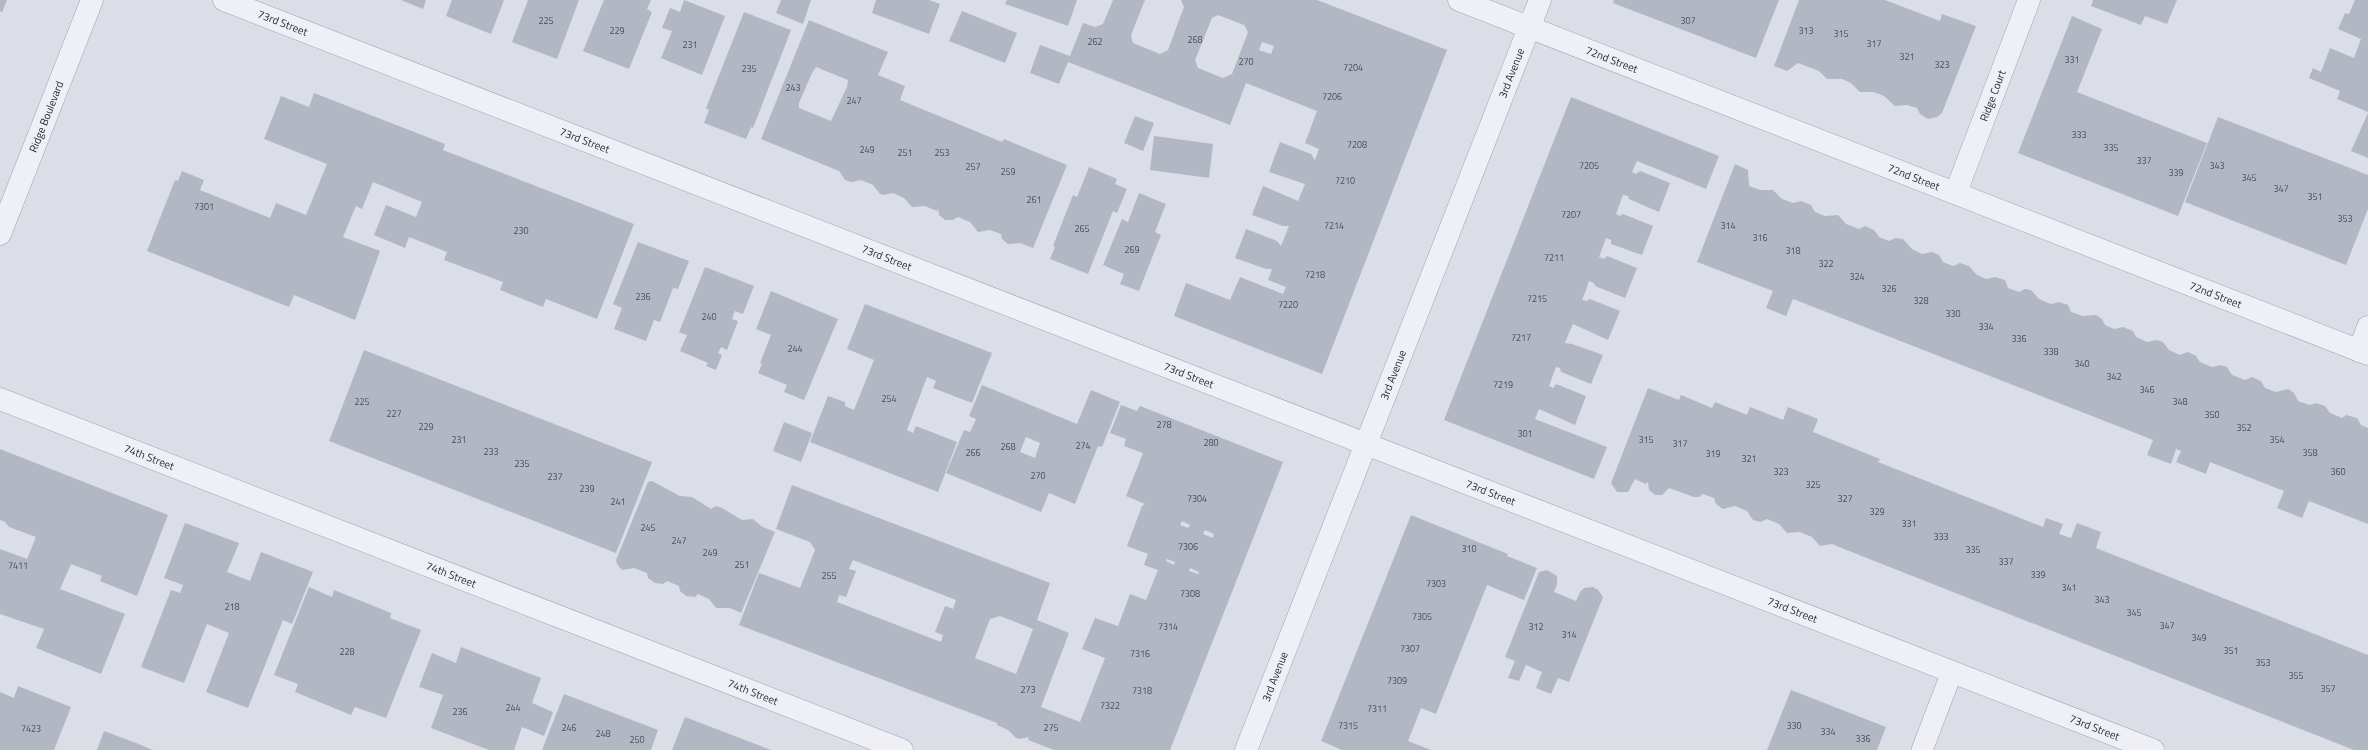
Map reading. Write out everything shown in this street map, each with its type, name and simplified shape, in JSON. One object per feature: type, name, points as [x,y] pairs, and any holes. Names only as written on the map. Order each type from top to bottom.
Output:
[{"type":"street","name":"Ridge Boulevard","points":[[0,234],[92,0]]},
{"type":"street","name":"73rd Street","points":[[224,0],[1365,445],[2153,750]]},
{"type":"street","name":"72nd Street","points":[[1459,0],[1956,192],[2364,352]]},
{"type":"street","name":"3rd Avenue","points":[[1246,750],[1540,0]]},
{"type":"street","name":"Ridge Court","points":[[1956,192],[2029,0]]},
{"type":"street","points":[[2364,352],[2368,327]]},
{"type":"street","name":"74th Street","points":[[0,399],[902,750]]},
{"type":"lane","points":[[1922,750],[1952,672]]},
{"type":"building","points":[[0,0],[7,0],[2,12],[0,11]]},
{"type":"building","points":[[401,0],[426,0],[423,9]]},
{"type":"building","points":[[452,0],[504,0],[491,34],[446,16]]},
{"type":"building","points":[[528,0],[579,0],[557,59],[512,42]]},
{"type":"building","points":[[604,0],[651,0],[647,9],[652,12],[629,69],[583,51]]},
{"type":"building","points":[[684,0],[725,16],[702,75],[661,58],[672,31],[662,28],[670,8],[680,12]]},
{"type":"building","points":[[781,0],[811,0],[803,24],[776,13]]},
{"type":"building","points":[[876,0],[929,0],[940,4],[929,34],[872,13]]},
{"type":"building","points":[[1007,0],[1077,0],[1068,26],[1005,4]]},
{"type":"building","points":[[1113,0],[1145,0],[1131,35],[1133,43],[1160,54],[1168,50],[1184,7],[1181,0],[1317,0],[1447,50],[1322,374],[1174,316],[1186,283],[1230,300],[1240,277],[1283,294],[1286,287],[1268,280],[1272,269],[1266,269],[1235,258],[1246,229],[1277,241],[1281,246],[1289,226],[1283,226],[1252,215],[1263,186],[1298,201],[1305,184],[1269,172],[1280,142],[1311,154],[1315,160],[1319,149],[1305,143],[1317,111],[1246,83],[1230,125],[1068,62],[1059,84],[1030,73],[1040,45],[1070,56],[1083,23],[1095,27],[1103,24]],"holes":[[[1218,15],[1244,25],[1248,32],[1232,74],[1223,78],[1198,68],[1195,60],[1212,18]],[[1262,42],[1274,46],[1271,54],[1259,50]]]},
{"type":"building","points":[[1614,0],[1779,0],[1756,58],[1613,3]]},
{"type":"building","points":[[1799,0],[1885,0],[1940,21],[1942,14],[1976,26],[1942,113],[1937,117],[1928,119],[1920,114],[1917,108],[1907,105],[1895,106],[1884,96],[1874,92],[1860,92],[1851,83],[1842,79],[1827,79],[1819,71],[1798,63],[1787,71],[1774,66]]},
{"type":"building","points":[[2093,0],[2177,0],[2167,24],[2145,16],[2141,25],[2091,6]]},
{"type":"building","points":[[2355,0],[2368,0],[2368,112],[2337,99],[2340,91],[2309,78],[2313,68],[2321,72],[2330,48],[2354,58],[2361,39],[2338,29],[2345,13],[2349,14]]},
{"type":"building","points":[[962,11],[1017,33],[1005,63],[949,41]]},
{"type":"building","points":[[744,12],[791,30],[753,128],[751,127],[746,139],[704,123],[709,110],[706,108]]},
{"type":"building","points":[[2072,16],[2102,29],[2077,92],[2207,143],[2178,216],[2018,153]]},
{"type":"building","points":[[809,20],[888,52],[878,75],[905,86],[900,100],[1002,142],[1004,139],[1067,165],[1033,248],[1020,243],[1008,244],[1002,239],[1001,234],[990,230],[978,232],[970,222],[958,217],[953,220],[945,220],[939,215],[938,208],[937,211],[925,206],[912,207],[904,198],[893,193],[884,195],[880,194],[873,185],[861,180],[852,182],[845,180],[839,171],[761,139]],"holes":[[[816,67],[848,80],[847,87],[831,121],[799,108],[799,103]]]},
{"type":"building","points":[[314,93],[445,144],[443,150],[634,224],[597,319],[546,299],[543,307],[500,290],[503,282],[444,260],[447,252],[409,237],[405,248],[374,235],[386,205],[416,217],[422,202],[373,182],[362,209],[356,206],[343,237],[380,251],[355,320],[294,295],[289,307],[147,251],[175,180],[178,181],[182,171],[204,180],[200,190],[270,218],[276,203],[306,215],[327,164],[264,139],[281,96],[309,107]]},
{"type":"building","points":[[1571,97],[1719,156],[1706,189],[1637,161],[1632,172],[1636,174],[1640,171],[1670,183],[1659,212],[1629,199],[1628,196],[1623,195],[1616,214],[1620,216],[1623,214],[1653,226],[1642,255],[1611,244],[1611,240],[1606,238],[1599,257],[1604,259],[1607,256],[1637,268],[1625,298],[1595,286],[1594,283],[1589,281],[1582,300],[1587,301],[1590,299],[1620,311],[1608,340],[1573,324],[1565,343],[1603,355],[1591,384],[1561,372],[1560,368],[1556,367],[1549,386],[1553,388],[1556,384],[1586,396],[1575,425],[1539,409],[1535,419],[1607,447],[1594,479],[1444,420]]},
{"type":"building","points":[[2368,113],[2368,158],[2351,151]]},
{"type":"building","points":[[1135,116],[1154,123],[1143,151],[1124,143]]},
{"type":"building","points":[[2218,117],[2368,175],[2368,209],[2346,265],[2185,202]]},
{"type":"building","points":[[1154,136],[1213,144],[1209,178],[1150,170]]},
{"type":"building","points":[[1735,164],[1748,170],[1749,186],[1760,190],[1773,190],[1782,199],[1793,203],[1801,201],[1811,205],[1815,212],[1825,216],[1838,215],[1846,224],[1859,229],[1865,226],[1874,230],[1879,237],[1889,241],[1895,238],[1903,239],[1912,249],[1922,254],[1932,252],[1939,255],[1943,262],[1953,266],[1960,263],[1969,266],[1977,275],[1986,279],[1995,277],[2005,280],[2008,288],[2019,292],[2025,289],[2031,290],[2039,299],[2051,304],[2059,302],[2068,305],[2071,312],[2083,316],[2096,315],[2102,319],[2105,325],[2114,329],[2123,327],[2133,331],[2136,337],[2147,342],[2157,340],[2163,342],[2169,350],[2180,355],[2188,352],[2196,356],[2200,362],[2212,367],[2221,365],[2227,367],[2232,375],[2245,380],[2252,377],[2261,381],[2265,388],[2276,392],[2288,389],[2294,393],[2298,401],[2310,405],[2316,403],[2325,406],[2330,413],[2342,418],[2346,415],[2357,418],[2361,425],[2368,428],[2368,524],[2309,501],[2302,518],[2277,508],[2284,491],[2210,462],[2206,474],[2176,462],[2181,451],[2176,449],[2171,464],[2147,455],[2153,440],[1793,299],[1786,316],[1766,308],[1773,291],[1697,262]]},
{"type":"building","points":[[1089,167],[1117,179],[1115,184],[1127,189],[1117,213],[1113,211],[1088,274],[1050,259],[1055,247],[1053,246],[1073,195],[1077,197]]},
{"type":"building","points":[[1139,193],[1166,204],[1155,232],[1161,235],[1139,291],[1120,284],[1124,274],[1103,265],[1122,219],[1128,222]]},
{"type":"building","points":[[638,242],[689,261],[678,289],[673,288],[660,322],[654,320],[646,341],[614,329],[622,308],[613,304]]},
{"type":"building","points":[[705,267],[754,286],[743,314],[735,311],[732,319],[738,321],[727,350],[721,347],[718,353],[722,355],[716,370],[706,366],[708,363],[680,351],[687,335],[679,332]]},
{"type":"building","points":[[771,291],[838,319],[804,400],[784,392],[787,385],[758,373],[762,364],[760,363],[771,335],[756,329]]},
{"type":"building","points":[[865,304],[992,353],[972,403],[933,388],[936,381],[927,377],[907,430],[913,433],[916,426],[957,442],[938,492],[810,442],[828,396],[845,402],[845,406],[854,410],[874,360],[847,349]]},
{"type":"building","points":[[364,350],[652,462],[616,553],[329,441]]},
{"type":"building","points":[[982,385],[1077,424],[1091,390],[1120,402],[1102,447],[1098,446],[1075,504],[1049,493],[1041,512],[946,473],[964,430],[970,432],[976,419],[969,416]],"holes":[[[1026,437],[1040,443],[1035,458],[1020,452]]]},
{"type":"building","points":[[1648,388],[1679,400],[1681,395],[1712,408],[1715,402],[1747,415],[1750,407],[1783,420],[1788,407],[1818,419],[1813,432],[1880,459],[1878,462],[2043,527],[2046,518],[2063,524],[2059,534],[2071,538],[2077,523],[2101,532],[2096,548],[2368,655],[2368,750],[2354,750],[1832,544],[1820,546],[1812,537],[1800,532],[1787,533],[1779,524],[1767,519],[1761,522],[1753,520],[1747,511],[1735,506],[1723,509],[1716,504],[1714,498],[1703,494],[1699,497],[1694,497],[1669,488],[1662,495],[1655,495],[1649,490],[1648,482],[1646,484],[1635,479],[1628,492],[1617,492],[1611,483]]},
{"type":"building","points":[[1121,405],[1137,411],[1140,406],[1283,462],[1170,750],[1054,750],[1028,740],[1029,737],[1020,739],[1016,738],[1008,730],[997,725],[997,723],[739,625],[759,573],[800,588],[815,550],[810,542],[776,529],[792,485],[1050,583],[1037,620],[1069,633],[1041,707],[1080,722],[1105,658],[1082,649],[1095,618],[1118,626],[1130,594],[1146,600],[1158,570],[1144,565],[1148,554],[1127,546],[1142,506],[1145,504],[1126,496],[1143,453],[1124,446],[1126,439],[1110,433]],"holes":[[[1182,521],[1190,525],[1188,528],[1180,525]],[[1205,530],[1214,534],[1213,538],[1203,534]],[[1167,559],[1175,562],[1174,565],[1166,561]],[[853,560],[956,600],[953,609],[945,606],[935,632],[943,635],[941,642],[837,602],[839,595],[846,597],[856,571],[849,569]],[[1190,568],[1199,572],[1198,574],[1189,571]],[[1000,616],[1033,629],[1016,674],[975,658],[990,619]]]},
{"type":"building","points":[[784,422],[812,433],[801,462],[773,451]]},
{"type":"building","points":[[0,449],[168,515],[137,596],[100,581],[102,576],[71,564],[60,589],[125,614],[101,674],[36,648],[44,629],[0,614],[0,549],[27,559],[36,537],[9,527],[5,522],[0,520]]},
{"type":"building","points":[[652,481],[680,496],[692,497],[711,509],[716,506],[742,520],[753,519],[761,526],[775,532],[741,613],[730,608],[716,608],[709,599],[698,594],[695,597],[686,596],[680,591],[679,586],[667,581],[663,584],[655,583],[648,578],[647,573],[634,568],[622,570],[617,564],[616,560],[648,482]]},
{"type":"building","points":[[1411,515],[1508,554],[1507,556],[1537,568],[1524,600],[1487,585],[1436,714],[1421,708],[1408,741],[1431,750],[1342,750],[1321,741]]},
{"type":"building","points":[[185,523],[239,543],[227,572],[250,581],[261,552],[313,572],[292,624],[283,620],[248,708],[206,692],[229,633],[207,624],[184,683],[141,667],[171,590],[180,593],[183,585],[164,578]]},
{"type":"building","points":[[1547,570],[1557,576],[1557,584],[1554,592],[1576,601],[1580,592],[1584,588],[1593,587],[1598,590],[1603,597],[1569,682],[1558,678],[1551,694],[1536,688],[1542,672],[1526,665],[1519,681],[1508,678],[1515,661],[1505,657],[1539,572]]},
{"type":"building","points":[[309,587],[332,597],[334,590],[391,613],[390,618],[421,630],[386,718],[355,707],[351,715],[295,692],[298,684],[274,675]]},
{"type":"building","points":[[461,647],[541,678],[532,703],[553,712],[544,736],[522,727],[514,750],[489,750],[431,728],[443,695],[419,687],[432,653],[456,663]]},
{"type":"building","points":[[18,686],[71,707],[54,750],[0,750],[0,692],[14,698]]},
{"type":"building","points":[[1791,690],[1886,727],[1877,750],[1767,750]]},
{"type":"building","points":[[564,694],[658,730],[651,750],[542,750]]},
{"type":"building","points":[[685,717],[771,750],[672,750]]},
{"type":"building","points":[[104,731],[136,743],[153,750],[97,750]]}]
